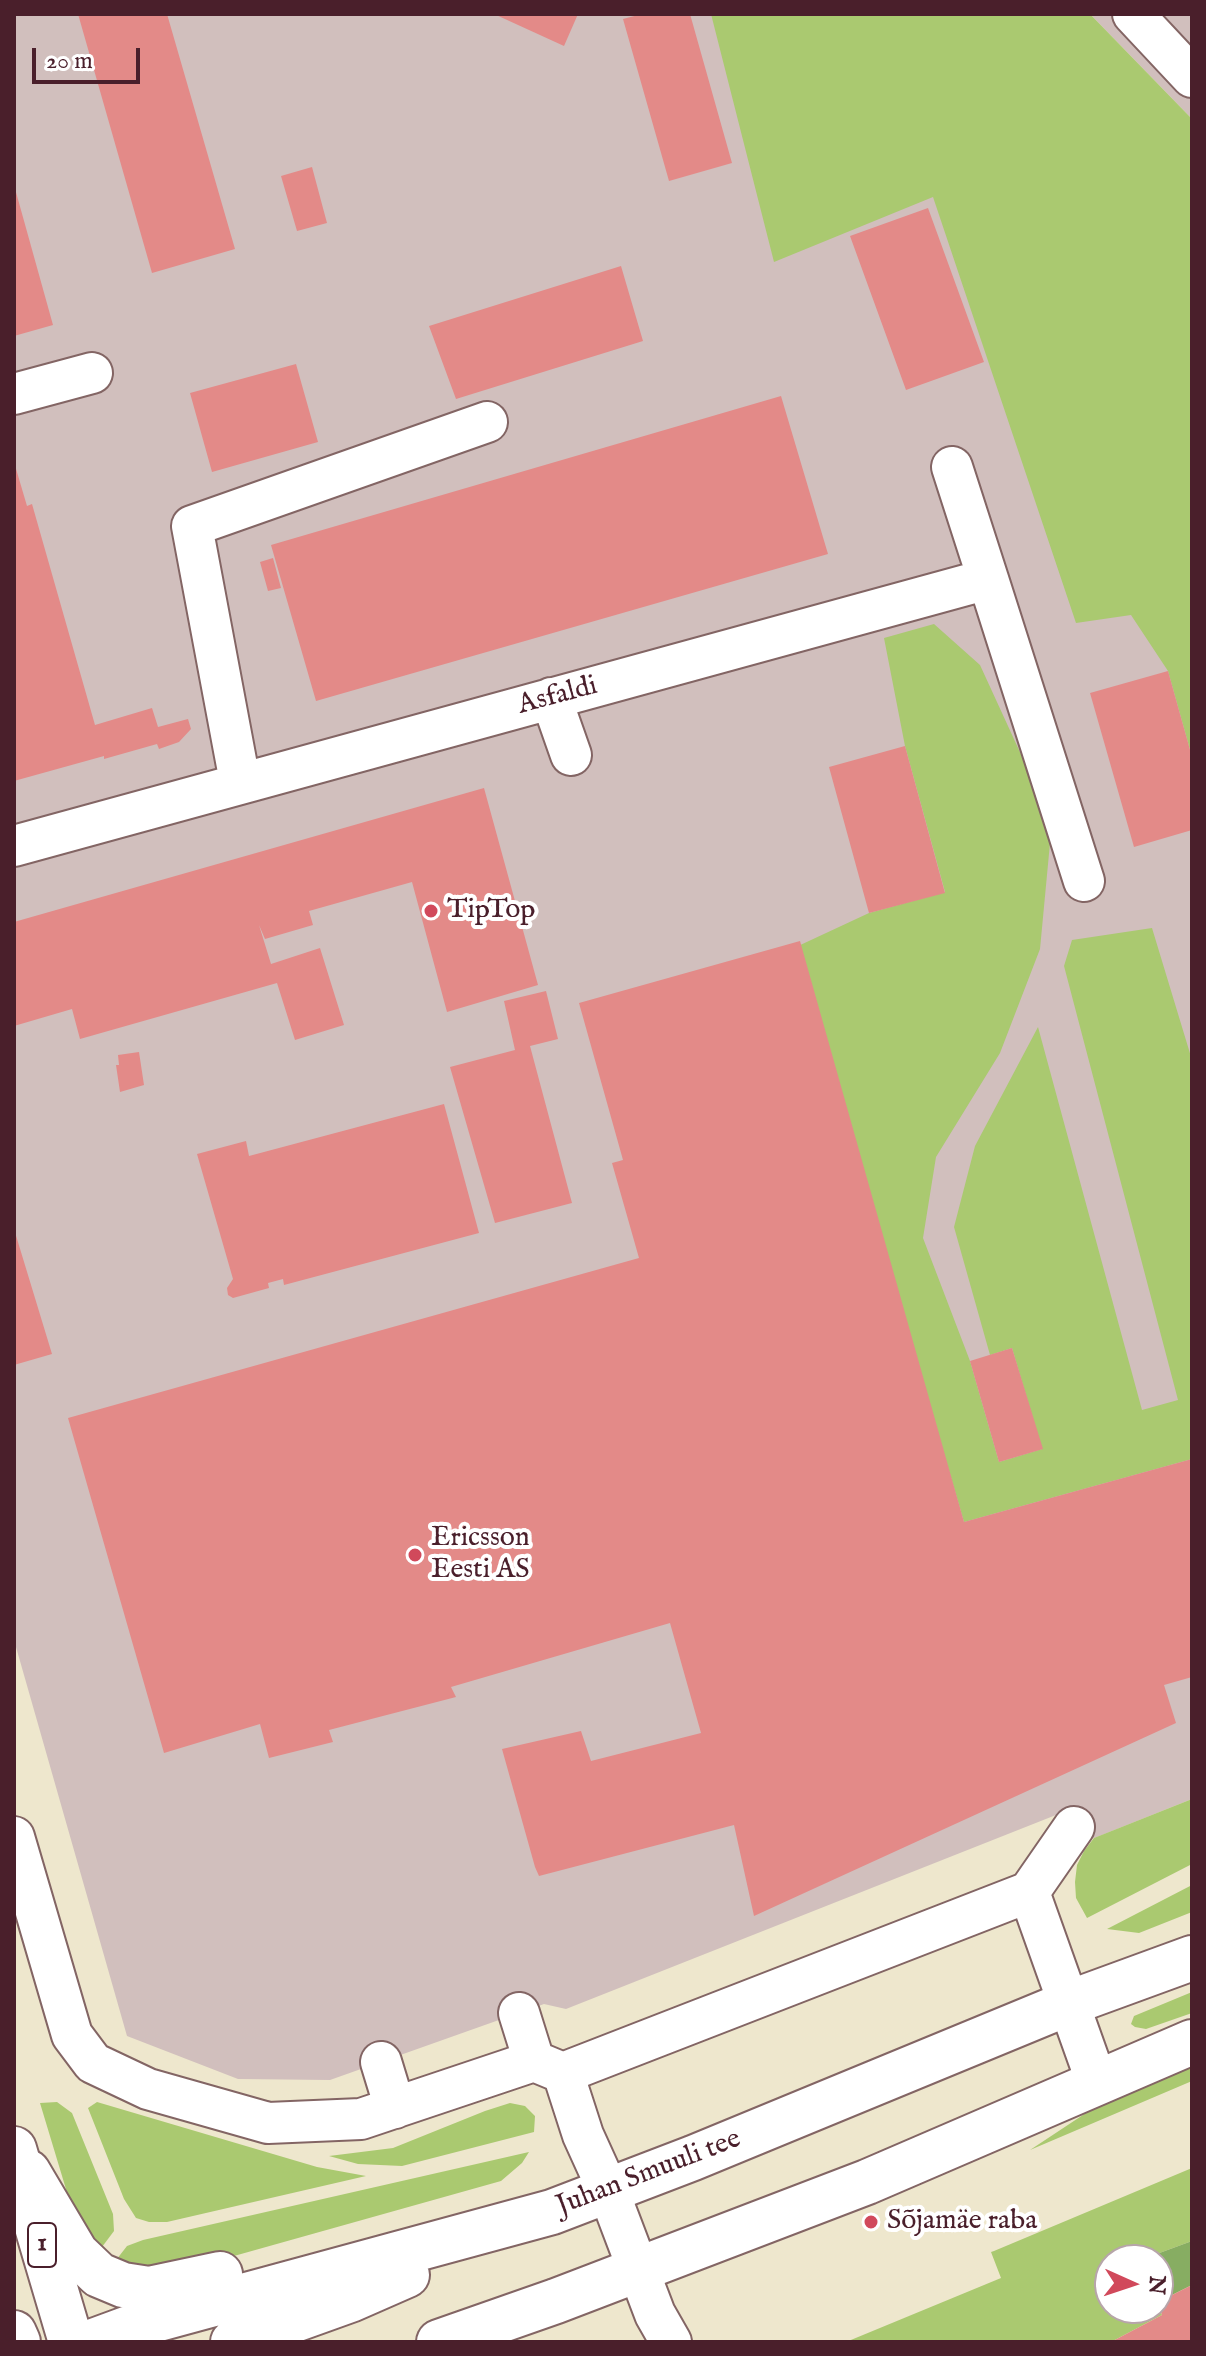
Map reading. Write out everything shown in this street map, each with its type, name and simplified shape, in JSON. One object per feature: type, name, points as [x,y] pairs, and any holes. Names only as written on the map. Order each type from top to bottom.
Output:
[{"type":"main road","name":"Juhan Smuuli tee","points":[[91,2342],[140,2324],[552,2212],[693,2158],[1069,2003],[1192,1958]]},
{"type":"main road","points":[[439,2342],[556,2301],[867,2182],[1192,2042]]},
{"type":"main road","points":[[14,2148],[76,2253],[99,2275],[123,2285],[149,2289],[235,2271],[325,2244],[423,2226],[552,2212]]},
{"type":"main road","name":"1","points":[[14,2148],[71,2342]]},
{"type":"main road","points":[[233,2342],[350,2300],[552,2212]]},
{"type":"main road","points":[[14,2333],[18,2342]]},
{"type":"lane","points":[[1133,14],[1192,77]]},
{"type":"lane","points":[[14,394],[92,373]]},
{"type":"lane","points":[[240,782],[192,526],[487,422]]},
{"type":"lane","points":[[952,467],[1084,881]]},
{"type":"lane","name":"Asfaldi","points":[[14,846],[988,579]]},
{"type":"lane","points":[[551,698],[571,755]]},
{"type":"lane","points":[[14,1837],[72,2035],[93,2063],[148,2089],[268,2123],[361,2119],[548,2067],[1029,1892],[1074,1827]]},
{"type":"lane","points":[[1029,1892],[1097,2083]]},
{"type":"lane","points":[[519,2013],[583,2135],[608,2190],[655,2314],[671,2342]]},
{"type":"lane","points":[[381,2062],[395,2108]]},
{"type":"shaded area","points":[[14,14],[867,14],[1192,523],[1192,1799],[1087,1841],[1061,1813],[566,2009],[544,2004],[330,2080],[238,2079],[127,2036],[14,1640]]},
{"type":"shaded area","points":[[1090,14],[1192,14],[1192,119]]},
{"type":"green space","points":[[711,14],[1090,14],[1192,119],[1192,757],[1168,671],[1131,615],[1076,623],[933,197],[774,262]]},
{"type":"green space","points":[[934,624],[980,665],[1052,822],[1040,949],[1000,1053],[936,1157],[923,1238],[970,1361],[999,1462],[1042,1449],[1012,1348],[990,1355],[954,1227],[975,1146],[1038,1027],[1142,1410],[1178,1400],[1064,966],[1072,940],[1152,928],[1192,1060],[1192,1459],[964,1522],[796,947],[869,913],[945,892],[905,746],[884,638]]},
{"type":"green space","points":[[1192,1799],[1192,1864],[1087,1918],[1076,1898],[1075,1882],[1077,1865],[1094,1838]]},
{"type":"green space","points":[[1192,1885],[1192,1912],[1139,1933],[1107,1929]]},
{"type":"green space","points":[[1192,1992],[1192,2013],[1146,2029],[1131,2024],[1134,2016]]},
{"type":"green space","points":[[1192,2066],[1192,2081],[1030,2150],[1089,2111]]},
{"type":"green space","points":[[57,2102],[72,2113],[113,2214],[114,2231],[99,2251],[75,2219],[40,2103]]},
{"type":"green space","points":[[97,2102],[317,2167],[366,2176],[167,2222],[149,2222],[136,2218],[124,2199],[88,2108]]},
{"type":"green space","points":[[510,2103],[525,2106],[535,2116],[534,2132],[402,2166],[358,2164],[329,2156],[393,2148]]},
{"type":"green space","points":[[529,2152],[522,2163],[501,2181],[177,2272],[113,2264],[127,2246],[143,2240]]},
{"type":"green space","points":[[1192,2168],[1192,2241],[1174,2248],[1174,2244],[1094,2244],[1094,2324],[1145,2324],[1111,2342],[846,2342],[1001,2278],[991,2252]]},
{"type":"green space","points":[[1192,2241],[1192,2285],[1174,2294],[1174,2248]]},
{"type":"building","points":[[78,14],[167,14],[235,249],[152,273]]},
{"type":"building","points":[[494,14],[578,14],[564,46]]},
{"type":"building","points":[[642,14],[690,14],[732,163],[669,181],[623,19]]},
{"type":"building","points":[[312,167],[327,223],[297,231],[281,176]]},
{"type":"building","points":[[14,185],[53,325],[14,336]]},
{"type":"building","points":[[928,208],[984,362],[906,390],[850,236]]},
{"type":"building","points":[[621,266],[643,341],[456,399],[429,326]]},
{"type":"building","points":[[296,364],[318,442],[212,472],[190,393]]},
{"type":"building","points":[[781,396],[828,554],[316,701],[271,545]]},
{"type":"building","points":[[14,462],[27,506],[32,504],[95,725],[152,708],[158,727],[188,719],[191,729],[179,742],[159,749],[157,744],[104,759],[104,756],[14,781]]},
{"type":"building","points":[[273,558],[281,588],[268,591],[260,562]]},
{"type":"building","points":[[1168,671],[1192,757],[1192,830],[1134,847],[1090,693]]},
{"type":"building","points":[[905,746],[945,893],[869,913],[829,767]]},
{"type":"building","points":[[484,788],[538,985],[447,1012],[412,882],[309,911],[313,925],[265,939],[259,925],[271,964],[320,948],[344,1025],[295,1040],[277,983],[80,1039],[72,1009],[14,1026],[14,922]]},
{"type":"building","name":"Ericsson Eesti AS","points":[[800,941],[964,1522],[1192,1459],[1192,1677],[1164,1685],[1176,1723],[754,1916],[734,1825],[539,1876],[535,1867],[502,1749],[581,1731],[591,1761],[701,1733],[670,1623],[451,1687],[456,1697],[329,1730],[333,1742],[269,1758],[260,1724],[164,1753],[68,1418],[639,1258],[612,1163],[623,1160],[579,1003]]},
{"type":"building","points":[[546,991],[558,1039],[530,1046],[572,1203],[495,1223],[450,1067],[515,1050],[504,1001]]},
{"type":"building","points":[[139,1052],[144,1085],[120,1092],[116,1065],[119,1065],[118,1055]]},
{"type":"building","points":[[444,1104],[479,1233],[284,1285],[283,1279],[268,1283],[269,1288],[233,1298],[228,1295],[227,1288],[233,1279],[197,1154],[246,1141],[249,1156]]},
{"type":"building","points":[[14,1229],[52,1354],[14,1365]]},
{"type":"building","points":[[1012,1348],[1043,1449],[999,1462],[970,1361]]},
{"type":"building","points":[[1192,2285],[1192,2342],[1111,2342],[1145,2324],[1174,2324],[1174,2294]]},
{"type":"place","name":"TipTop","points":[[431,911]]},
{"type":"place","name":"Ericsson Eesti AS","points":[[415,1555]]},
{"type":"place","name":"Sõjamäe raba","points":[[871,2222]]}]
